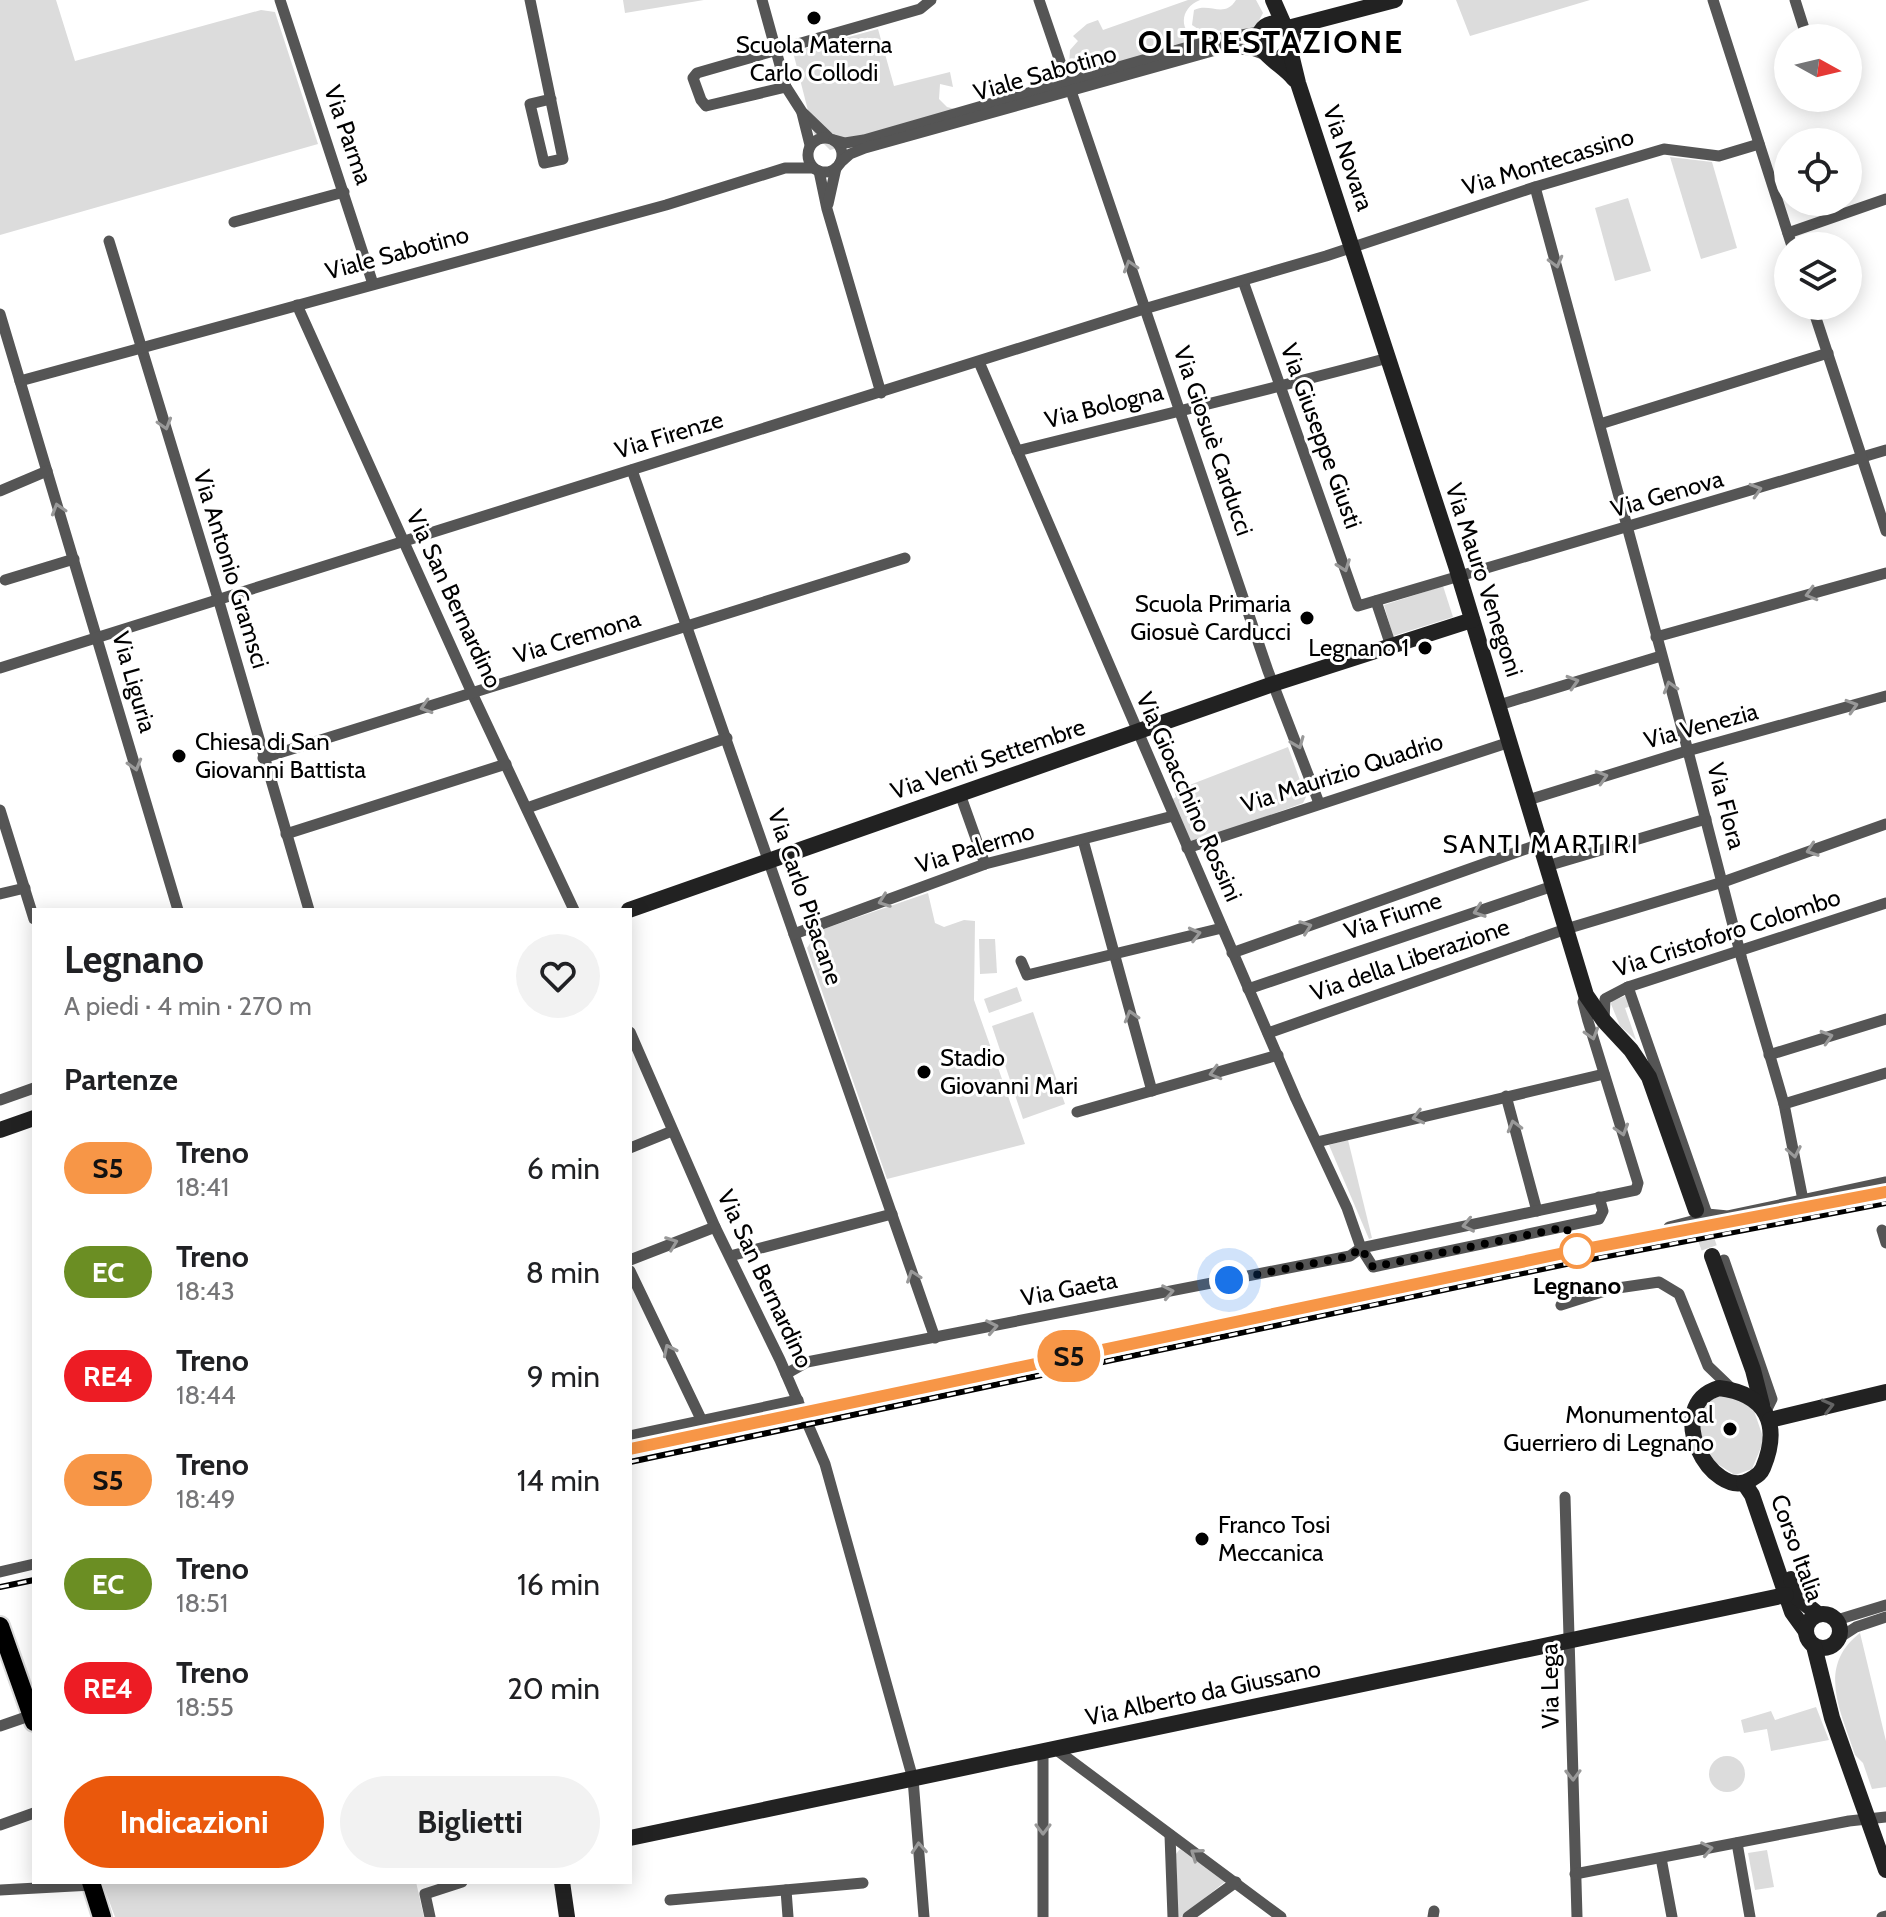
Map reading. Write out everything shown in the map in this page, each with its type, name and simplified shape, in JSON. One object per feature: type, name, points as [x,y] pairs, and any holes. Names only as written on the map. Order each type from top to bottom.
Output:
[{"type":"main road","points":[[0,1626],[32,1715]]},
{"type":"main road","points":[[92,1884],[102,1917]]},
{"type":"street","name":"Via Parma","points":[[280,0],[373,284]]},
{"type":"street","points":[[530,0],[551,99],[563,159],[544,163],[530,104],[551,99]]},
{"type":"street","points":[[762,0],[786,87],[802,112],[831,138],[842,153],[827,209]]},
{"type":"street","points":[[908,12],[914,0]]},
{"type":"street","points":[[786,87],[706,106],[693,78],[697,73],[920,9],[931,0]]},
{"type":"street","name":"Via Giosuè Carducci","points":[[1039,0],[1273,684],[1319,803]]},
{"type":"street","points":[[1267,0],[1260,48],[1270,57],[1283,56],[1289,36],[1322,20],[1395,0]]},
{"type":"street","name":"Via Novara","points":[[1273,0],[1289,36],[1298,83],[1353,247]]},
{"type":"street","points":[[1713,0],[1788,232]]},
{"type":"street","points":[[1795,0],[1803,24]]},
{"type":"street","points":[[1263,29],[1274,23],[1289,36]]},
{"type":"street","name":"Viale Sabotino","points":[[838,165],[850,154],[865,148],[1216,39],[1263,29]]},
{"type":"street","name":"Viale Sabotino","points":[[831,138],[845,143],[864,140],[1223,48],[1252,50],[1270,57]]},
{"type":"street","name":"Via Novara","points":[[1270,57],[1298,83]]},
{"type":"street","points":[[802,112],[809,163],[816,169],[831,171],[838,165]]},
{"type":"street","points":[[808,149],[817,139],[831,138]]},
{"type":"street","name":"Via Montecassino","points":[[1353,247],[1535,187],[1664,149],[1719,156],[1759,144]]},
{"type":"street","name":"Viale Sabotino","points":[[785,168],[808,149]]},
{"type":"street","name":"Viale Sabotino","points":[[20,381],[652,209],[785,168],[816,169]]},
{"type":"street","points":[[816,169],[881,393]]},
{"type":"street","name":"Via Flora","points":[[1535,187],[1784,1104],[1803,1200]]},
{"type":"street","points":[[234,222],[344,192]]},
{"type":"street","points":[[1791,232],[1886,199]]},
{"type":"street","name":"Via Antonio Gramsci","points":[[109,241],[308,908]]},
{"type":"street","name":"Via Firenze","points":[[0,668],[1144,309],[1353,247]]},
{"type":"street","name":"Via Mauro Venegoni","points":[[1353,247],[1499,705],[1586,995],[1649,1077],[1701,1212]]},
{"type":"street","name":"Via Giuseppe Giusti","points":[[1243,281],[1358,606]]},
{"type":"street","name":"Via San Bernardino","points":[[297,305],[472,693],[573,908]]},
{"type":"street","name":"Via Liguria","points":[[0,314],[177,908]]},
{"type":"street","points":[[1817,320],[1886,531]]},
{"type":"street","points":[[1600,424],[1828,353]]},
{"type":"street","name":"Via Bologna","points":[[1017,451],[1179,409],[1280,388],[1388,358]]},
{"type":"street","name":"Via Gioacchino Rossini","points":[[979,362],[1232,953],[1347,1208],[1361,1248]]},
{"type":"street","name":"Via Genova","points":[[1358,606],[1886,450]]},
{"type":"street","name":"Via Carlo Pisacane","points":[[632,470],[935,1338]]},
{"type":"street","points":[[0,491],[47,471]]},
{"type":"street","name":"Via Cremona","points":[[263,758],[905,558]]},
{"type":"street","points":[[5,580],[74,559]]},
{"type":"street","points":[[1656,637],[1886,573]]},
{"type":"street","points":[[1376,601],[1391,646]]},
{"type":"street","name":"Via Venti Settembre","points":[[632,909],[1273,684],[1472,620]]},
{"type":"street","points":[[1499,705],[1661,656]]},
{"type":"street","name":"Via Venezia","points":[[1528,800],[1688,751],[1886,696]]},
{"type":"street","points":[[527,808],[727,738]]},
{"type":"street","name":"Via Maurizio Quadrio","points":[[1187,848],[1510,742]]},
{"type":"street","points":[[286,834],[506,764]]},
{"type":"street","points":[[960,794],[985,864]]},
{"type":"street","points":[[0,810],[32,912]]},
{"type":"street","name":"Via Palermo","points":[[794,934],[985,864],[1173,816]]},
{"type":"street","points":[[1547,866],[1706,819]]},
{"type":"street","name":"Via della Liberazione","points":[[1268,1033],[1566,929],[1723,882],[1886,824]]},
{"type":"street","points":[[1083,840],[1152,1091]]},
{"type":"street","points":[[1232,953],[1540,844]]},
{"type":"street","name":"Via Fiume","points":[[1248,989],[1553,886]]},
{"type":"street","points":[[0,894],[25,888]]},
{"type":"street","name":"Via Cristoforo Colombo","points":[[1604,1021],[1605,999],[1628,987],[1886,903]]},
{"type":"street","points":[[1021,961],[1027,975],[1222,928]]},
{"type":"street","points":[[1628,987],[1701,1212]]},
{"type":"street","points":[[1317,1142],[1604,1074],[1583,1002],[1586,995]]},
{"type":"street","points":[[1769,1055],[1886,1019]]},
{"type":"street","name":"Via San Bernardino","points":[[632,1037],[715,1227],[786,1374],[825,1464],[913,1779],[924,1917]]},
{"type":"street","points":[[1077,1112],[1278,1055]]},
{"type":"street","points":[[1784,1104],[1886,1073]]},
{"type":"street","name":"Via Gaeta","points":[[786,1374],[807,1362],[1350,1256],[1361,1248],[1632,1191],[1638,1187],[1604,1074]]},
{"type":"street","points":[[0,1100],[32,1089]]},
{"type":"street","points":[[1506,1096],[1537,1211]]},
{"type":"street","points":[[0,1130],[32,1119]]},
{"type":"street","points":[[632,1147],[672,1131]]},
{"type":"street","points":[[1701,1212],[1728,1216],[1886,1182]]},
{"type":"street","points":[[1361,1248],[1373,1267],[1490,1243],[1599,1219],[1603,1211],[1599,1197]]},
{"type":"street","points":[[1669,1227],[1692,1221],[1701,1212]]},
{"type":"street","points":[[730,1256],[892,1214]]},
{"type":"street","points":[[1490,1243],[1497,1231],[1495,1219]]},
{"type":"street","points":[[632,1259],[715,1227]]},
{"type":"street","points":[[1882,1230],[1886,1243]]},
{"type":"street","points":[[1708,1366],[1706,1392],[1696,1405],[1692,1421],[1693,1435],[1706,1465],[1728,1481],[1744,1483],[1760,1474],[1767,1458],[1766,1412],[1718,1258]]},
{"type":"street","points":[[1718,1258],[1772,1399],[1766,1412]]},
{"type":"street","points":[[632,1275],[702,1421]]},
{"type":"street","points":[[1654,1282],[1613,1296],[1561,1305],[1611,1289],[1654,1282],[1670,1288],[1681,1298],[1708,1366],[1732,1390],[1766,1412],[1886,1392]]},
{"type":"street","points":[[1732,1390],[1742,1375],[1746,1355]]},
{"type":"street","points":[[1706,1392],[1719,1388],[1732,1390]]},
{"type":"street","points":[[632,1436],[798,1400]]},
{"type":"street","name":"Corso Italia","points":[[1760,1474],[1759,1485],[1798,1598],[1818,1614]]},
{"type":"street","name":"Corso Italia","points":[[1744,1483],[1752,1495],[1792,1612],[1805,1630]]},
{"type":"street","name":"Via Lega","points":[[1565,1497],[1577,1917]]},
{"type":"street","points":[[0,1572],[32,1564]]},
{"type":"street","name":"Via Alberto da Giussano","points":[[632,1838],[1786,1595]]},
{"type":"street","points":[[1837,1620],[1886,1605]]},
{"type":"street","points":[[1886,1617],[1856,1627],[1828,1644],[1807,1639],[1805,1630],[1809,1619],[1818,1614],[1829,1614],[1837,1620],[1840,1629],[1828,1644],[1823,1680],[1832,1718],[1886,1870]]},
{"type":"street","points":[[0,1726],[32,1718]]},
{"type":"street","points":[[1049,1750],[1281,1917]]},
{"type":"street","points":[[1043,1917],[1049,1750]]},
{"type":"street","points":[[0,1825],[32,1814]]},
{"type":"street","points":[[1575,1874],[1886,1817]]},
{"type":"street","points":[[1170,1835],[1173,1917]]},
{"type":"street","points":[[1737,1843],[1750,1917]]},
{"type":"street","points":[[1661,1858],[1672,1917]]},
{"type":"street","points":[[1188,1917],[1236,1882]]},
{"type":"street","points":[[670,1900],[863,1883]]},
{"type":"street","points":[[0,1890],[79,1884]]},
{"type":"street","points":[[430,1917],[425,1894],[456,1884]]},
{"type":"street","points":[[562,1884],[567,1917]]},
{"type":"street","points":[[786,1890],[788,1917]]},
{"type":"shaded area","points":[[0,0],[56,0],[75,61],[261,10],[275,12],[318,144],[0,235]]},
{"type":"shaded area","points":[[623,0],[704,0],[625,13]]},
{"type":"shaded area","points":[[1188,0],[1200,0],[1188,9],[1184,20],[1188,32],[1200,40],[1083,72],[1069,65],[1070,50],[1078,41],[1073,36],[1087,24],[1098,20],[1103,30]]},
{"type":"shaded area","points":[[1236,0],[1256,0],[1263,13],[1255,28],[1204,33],[1192,25],[1194,10],[1227,8]]},
{"type":"shaded area","points":[[1456,0],[1590,0],[1470,36]]},
{"type":"shaded area","points":[[878,29],[894,86],[950,72],[953,87],[940,84],[939,99],[947,107],[955,109],[956,115],[830,150],[814,134],[793,52]]},
{"type":"shaded area","points":[[1670,157],[1712,162],[1737,248],[1701,259]]},
{"type":"shaded area","points":[[1628,198],[1651,271],[1615,281],[1595,208]]},
{"type":"shaded area","points":[[1443,586],[1453,617],[1393,636],[1384,605]]},
{"type":"shaded area","points":[[1288,747],[1306,797],[1303,803],[1195,842],[1187,839],[1171,800],[1176,797],[1174,791]]},
{"type":"shaded area","name":"Stadio Giovanni Mari","points":[[928,893],[935,923],[944,927],[964,920],[975,921],[974,1000],[1025,1144],[887,1179],[807,948],[813,939],[812,933]]},
{"type":"shaded area","points":[[979,939],[995,939],[997,973],[980,974]]},
{"type":"shaded area","points":[[1017,987],[1022,1001],[989,1013],[984,999]]},
{"type":"shaded area","points":[[1628,995],[1632,1006],[1625,1008],[1636,1040],[1620,1026],[1611,1004]]},
{"type":"shaded area","points":[[1033,1012],[1065,1104],[1023,1119],[992,1026]]},
{"type":"shaded area","points":[[1348,1140],[1372,1238],[1369,1239],[1329,1145]]},
{"type":"shaded area","points":[[1728,1393],[1753,1408],[1764,1440],[1752,1469],[1735,1475],[1711,1460],[1697,1424],[1708,1401]]},
{"type":"shaded area","points":[[1860,1633],[1886,1741],[1886,1787],[1872,1789],[1863,1763],[1855,1755],[1836,1690],[1835,1675],[1839,1660]]},
{"type":"shaded area","points":[[1816,1707],[1829,1740],[1771,1751],[1767,1729],[1744,1733],[1741,1720],[1771,1711],[1775,1720]]},
{"type":"shaded area","points":[[1727,1756],[1740,1761],[1745,1774],[1740,1787],[1727,1792],[1714,1787],[1709,1774],[1714,1761]]},
{"type":"shaded area","points":[[1180,1849],[1226,1881],[1178,1917],[1176,1854]]},
{"type":"shaded area","points":[[1767,1850],[1774,1887],[1755,1890],[1748,1853]]},
{"type":"shaded area","points":[[103,1884],[416,1884],[424,1917],[115,1917]]},
{"type":"tunnel","points":[[1696,1210],[1712,1256]]},
{"type":"railway","points":[[632,1462],[1571,1263],[1886,1203]]},
{"type":"railway","points":[[632,1449],[973,1377]]},
{"type":"railway","points":[[0,1587],[32,1580]]},
{"type":"train","name":"S5","points":[[632,1449],[1569,1252],[1886,1192]]},
{"type":"place","name":"Scuola Materna Carlo Collodi","points":[[814,18]]},
{"type":"place","name":"Scuola Primaria Giosuè Carducci","points":[[1307,618]]},
{"type":"place","name":"Legnano 1","points":[[1425,648]]},
{"type":"place","name":"Chiesa di San Giovanni Battista","points":[[179,756]]},
{"type":"place","name":"Stadio Giovanni Mari","points":[[924,1072]]},
{"type":"place","name":"Legnano","points":[[1577,1251]]},
{"type":"place","name":"Monumento al Guerriero di Legnano","points":[[1730,1429]]},
{"type":"place","name":"Franco Tosi Meccanica","points":[[1202,1539]]},
{"type":"district","name":"OLTRESTAZIONE","points":[[1271,42]]},
{"type":"district","name":"SANTI MARTIRI","points":[[1541,844]]},
{"type":"route","points":[[1229,1280],[1350,1256],[1361,1248],[1373,1267],[1566,1227],[1577,1251]]}]
